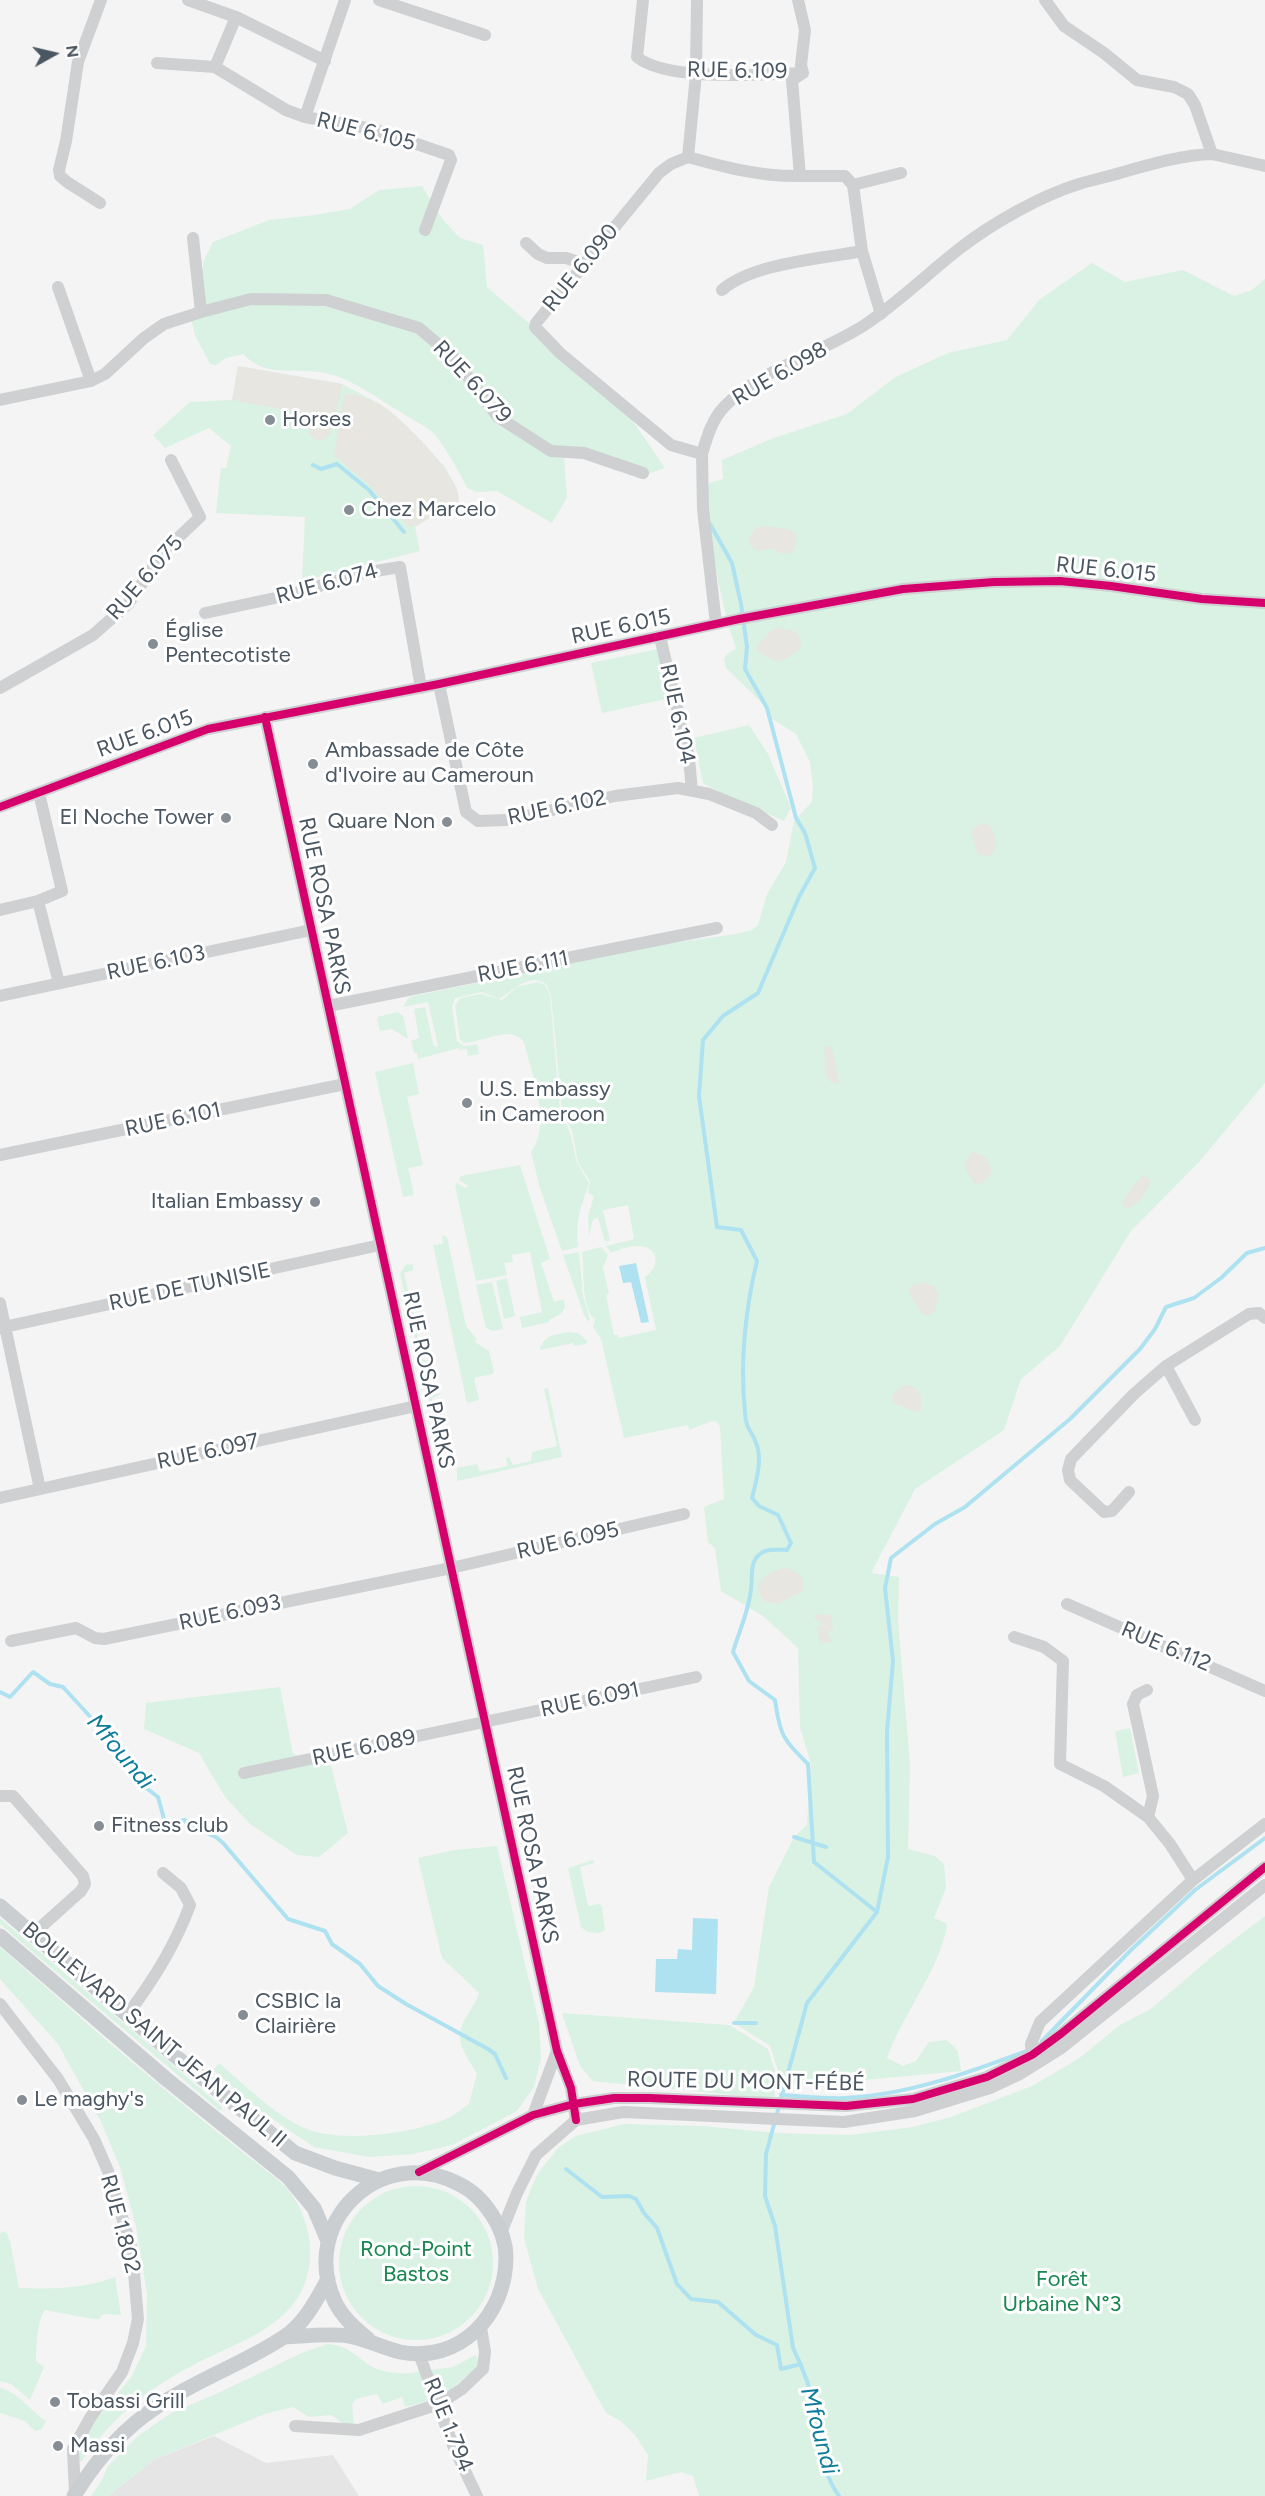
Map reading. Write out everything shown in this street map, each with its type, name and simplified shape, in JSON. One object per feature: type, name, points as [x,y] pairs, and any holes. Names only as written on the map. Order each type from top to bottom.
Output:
[{"type":"main road","name":"BOULEVARD SAINT JEAN PAUL II","points":[[0,1906],[127,2015],[295,2153],[335,2168],[379,2180]]},
{"type":"main road","name":"BOULEVARD SAINT JEAN PAUL II","points":[[0,1935],[165,2078],[281,2171],[314,2208],[328,2241]]},
{"type":"main road","points":[[419,2172],[441,2176],[469,2191],[492,2214],[506,2253],[506,2273],[502,2292],[493,2311],[481,2327],[463,2341],[442,2350],[419,2354],[384,2347],[368,2339],[345,2316],[335,2302],[328,2279],[328,2241],[333,2226],[344,2207],[360,2191],[379,2180],[399,2174],[419,2172]]},
{"type":"main road","points":[[74,2495],[108,2447],[132,2425],[196,2383],[285,2337],[309,2313],[328,2279]]},
{"type":"main road","points":[[285,2337],[345,2336],[368,2339]]},
{"type":"street","points":[[100,203],[67,182],[60,176],[59,170],[66,141],[75,75],[101,0]]},
{"type":"street","points":[[188,0],[236,17],[325,61]]},
{"type":"street","points":[[305,117],[345,0]]},
{"type":"street","points":[[379,0],[485,35]]},
{"type":"street","name":"RUE 6.109","points":[[643,0],[637,57],[647,64],[696,74],[737,76],[803,72]]},
{"type":"street","points":[[697,0],[696,74],[688,157],[722,167],[782,176],[845,176],[853,185],[862,251],[881,314]]},
{"type":"street","points":[[798,0],[805,30],[801,65],[803,72],[792,80],[800,176]]},
{"type":"street","points":[[1045,0],[1064,26],[1104,53],[1137,80],[1174,87],[1188,94],[1195,105],[1212,154]]},
{"type":"street","points":[[157,63],[215,67],[236,17]]},
{"type":"street","name":"RUE 6.105","points":[[215,67],[286,110],[305,117],[373,129],[449,156],[450,160],[425,230]]},
{"type":"street","name":"RUE 6.098","points":[[702,454],[710,429],[726,404],[755,384],[820,351],[881,314],[960,248],[1037,202],[1078,184],[1185,156],[1212,154],[1265,166]]},
{"type":"street","name":"RUE 6.090","points":[[688,157],[671,164],[659,173],[536,323],[538,331],[560,353],[671,445],[702,454]]},
{"type":"street","points":[[853,185],[901,173]]},
{"type":"street","points":[[193,238],[201,312]]},
{"type":"street","points":[[526,243],[538,254],[547,258],[566,258],[584,264]]},
{"type":"street","points":[[722,290],[731,282],[754,272],[862,251]]},
{"type":"street","points":[[58,287],[91,381]]},
{"type":"street","name":"RUE 6.079","points":[[0,400],[91,381],[105,374],[144,338],[164,324],[201,312],[251,299],[326,300],[419,328],[454,358],[498,417],[551,452],[584,453],[643,473]]},
{"type":"street","points":[[702,454],[703,509],[716,624]]},
{"type":"street","name":"RUE 6.075","points":[[0,688],[93,634],[128,604],[165,550],[200,517],[171,460]]},
{"type":"street","name":"RUE 6.074","points":[[206,614],[289,595],[363,573],[400,567],[421,688]]},
{"type":"street","name":"RUE 6.015","points":[[0,807],[208,729],[421,688],[739,619],[903,589],[994,582],[1060,581],[1202,599],[1265,603]]},
{"type":"street","name":"RUE 6.104","points":[[660,637],[689,758],[692,791]]},
{"type":"street","name":"RUE 6.102","points":[[439,684],[466,812],[478,821],[507,820],[650,790],[678,788],[709,794],[756,813],[772,825]]},
{"type":"street","name":"RUE ROSA PARKS","points":[[265,717],[557,2051],[570,2084],[576,2120]]},
{"type":"street","points":[[0,910],[38,901],[62,891],[39,793]]},
{"type":"street","points":[[38,901],[59,983]]},
{"type":"street","name":"RUE 6.111","points":[[328,1006],[717,928]]},
{"type":"street","name":"RUE 6.103","points":[[0,996],[311,930]]},
{"type":"street","name":"RUE 6.101","points":[[0,1155],[345,1084]]},
{"type":"street","name":"RUE DE TUNISIE","points":[[3,1328],[380,1245]]},
{"type":"street","points":[[0,1303],[3,1328],[40,1489]]},
{"type":"street","points":[[1129,1492],[1112,1511],[1104,1512],[1070,1480],[1071,1459],[1134,1394],[1166,1366],[1249,1314],[1259,1314],[1265,1318]]},
{"type":"street","points":[[1166,1366],[1195,1420]]},
{"type":"street","name":"RUE 6.097","points":[[0,1498],[416,1406]]},
{"type":"street","name":"RUE 6.095","points":[[451,1568],[684,1514]]},
{"type":"street","name":"RUE 6.093","points":[[11,1641],[76,1628],[95,1638],[104,1639],[451,1568]]},
{"type":"street","name":"RUE 6.112","points":[[1067,1604],[1265,1691]]},
{"type":"street","points":[[1014,1637],[1044,1647],[1063,1661],[1060,1764],[1104,1786],[1148,1817],[1170,1844],[1193,1880]]},
{"type":"street","name":"RUE 6.091","points":[[485,1722],[696,1677]]},
{"type":"street","points":[[1147,1690],[1137,1695],[1133,1704],[1152,1797],[1148,1817]]},
{"type":"street","name":"RUE 6.089","points":[[244,1773],[485,1722]]},
{"type":"street","points":[[1,1795],[13,1797],[83,1876],[85,1884],[81,1891],[33,1934]]},
{"type":"street","points":[[1032,2055],[1031,2044],[1040,2022],[1193,1880],[1265,1824]]},
{"type":"street","name":"ROUTE DU MONT-FÉBÉ","points":[[419,2172],[533,2115],[574,2104],[614,2098],[846,2106],[913,2099],[987,2077],[1032,2055],[1096,2006],[1265,1866]]},
{"type":"street","points":[[127,2015],[166,1958],[181,1931],[190,1905],[181,1888],[163,1873]]},
{"type":"street","name":"ROUTE DU MONT-FÉBÉ","points":[[576,2120],[623,2112],[642,2112],[844,2122],[915,2111],[990,2088],[1020,2074],[1060,2049],[1265,1885]]},
{"type":"street","name":"RUE 1.802","points":[[0,2004],[58,2079],[94,2139],[108,2172],[132,2250],[138,2319],[133,2343],[122,2372],[90,2418],[73,2449],[74,2495]]},
{"type":"street","points":[[533,2115],[557,2051]]},
{"type":"street","points":[[501,2234],[517,2193],[536,2155],[576,2120]]},
{"type":"street","points":[[295,2426],[359,2430],[439,2404],[462,2389],[483,2369],[485,2352],[481,2327]]},
{"type":"street","name":"RUE 1.794","points":[[419,2354],[454,2448],[477,2496]]},
{"type":"shaded area","points":[[214,2436],[266,2463],[333,2455],[359,2496],[108,2496],[155,2459]]},
{"type":"green space","points":[[422,186],[443,220],[460,238],[483,245],[487,287],[619,401],[665,468],[648,474],[602,459],[564,458],[567,498],[552,523],[497,491],[477,492],[467,488],[445,449],[430,430],[345,380],[314,371],[282,371],[262,367],[243,354],[226,358],[216,365],[210,364],[195,335],[192,323],[204,260],[213,242],[269,220],[350,209],[379,190]]},
{"type":"green space","points":[[1092,263],[1125,282],[1183,270],[1234,296],[1252,290],[1265,279],[1265,1083],[1198,1163],[1131,1231],[1060,1346],[1021,1379],[1004,1430],[915,1489],[871,1573],[899,1577],[898,1621],[910,1764],[908,1849],[935,1856],[944,1864],[946,1888],[934,1918],[946,1923],[942,1944],[936,1961],[887,2058],[903,2066],[916,2061],[929,2042],[947,2040],[958,2051],[961,2071],[783,2086],[770,2046],[734,2023],[754,1987],[769,1887],[794,1837],[807,1825],[811,1764],[800,1727],[798,1648],[763,1616],[721,1591],[715,1548],[708,1542],[704,1507],[724,1499],[720,1426],[716,1421],[689,1430],[688,1425],[624,1438],[601,1339],[593,1327],[595,1320],[587,1306],[582,1252],[601,1247],[608,1255],[603,1267],[609,1294],[606,1295],[614,1335],[618,1335],[619,1338],[656,1330],[645,1277],[652,1270],[656,1261],[650,1249],[645,1247],[633,1247],[611,1253],[606,1246],[634,1239],[628,1205],[603,1210],[610,1241],[605,1241],[598,1218],[593,1219],[589,1236],[588,1217],[594,1196],[588,1193],[590,1181],[578,1163],[572,1131],[562,1110],[551,995],[546,984],[540,981],[527,981],[499,999],[482,992],[455,998],[452,1008],[457,1041],[464,1046],[477,1044],[479,1054],[468,1056],[467,1049],[459,1050],[459,1048],[418,1059],[411,1041],[419,1038],[414,1009],[425,1007],[434,1047],[438,1046],[428,1002],[403,1007],[409,997],[659,945],[736,934],[752,930],[758,925],[767,894],[786,862],[794,821],[812,802],[813,787],[810,762],[796,734],[771,718],[767,708],[726,668],[724,658],[736,649],[716,571],[708,516],[709,483],[723,479],[722,460],[771,439],[847,414],[894,378],[948,353],[1007,340],[1039,300]]},
{"type":"green space","points":[[238,366],[342,384],[380,404],[394,415],[445,467],[456,487],[458,501],[456,508],[431,517],[415,527],[420,551],[302,581],[305,517],[216,513],[221,468],[226,468],[231,446],[209,428],[165,448],[153,435],[190,402],[232,400]]},
{"type":"green space","points":[[663,648],[675,697],[602,713],[591,663]]},
{"type":"green space","points":[[749,725],[768,754],[791,808],[784,821],[722,794],[703,783],[694,738]]},
{"type":"green space","points":[[538,982],[545,985],[550,995],[560,1110],[570,1132],[577,1163],[589,1183],[578,1221],[578,1247],[562,1251],[540,1188],[531,1152],[537,1141],[540,1113],[524,1042],[518,1037],[504,1034],[463,1043],[460,1039],[455,1005],[460,998],[481,994],[502,1000],[517,987]]},
{"type":"green space","points":[[398,1012],[403,1016],[408,1039],[392,1029],[380,1031],[377,1017]]},
{"type":"green space","points":[[413,1063],[419,1094],[407,1097],[423,1165],[408,1168],[414,1195],[403,1197],[375,1072]]},
{"type":"green space","points":[[520,1165],[550,1259],[541,1263],[554,1302],[564,1299],[565,1307],[561,1314],[549,1322],[522,1328],[520,1317],[542,1312],[530,1252],[512,1255],[513,1262],[504,1263],[507,1275],[476,1281],[455,1186],[457,1183],[466,1188],[468,1186],[459,1180],[461,1176]]},
{"type":"green space","points":[[442,1235],[447,1237],[466,1326],[476,1338],[475,1342],[489,1351],[494,1371],[492,1374],[474,1378],[479,1400],[467,1403],[433,1245],[443,1244]]},
{"type":"green space","points":[[579,1252],[583,1296],[590,1320],[588,1321],[563,1255]]},
{"type":"green space","points":[[413,1264],[413,1270],[404,1273],[410,1300],[420,1300],[421,1307],[413,1310],[416,1323],[425,1323],[416,1328],[423,1360],[434,1361],[433,1364],[425,1366],[431,1393],[441,1394],[432,1398],[439,1430],[449,1431],[440,1435],[445,1450],[441,1451],[400,1273],[406,1265]]},
{"type":"green space","points":[[507,1278],[515,1316],[504,1319],[496,1281]]},
{"type":"green space","points":[[492,1282],[503,1329],[493,1331],[486,1328],[476,1285]]},
{"type":"green space","points":[[568,1332],[578,1333],[587,1341],[586,1344],[574,1346],[573,1343],[540,1350],[547,1339]]},
{"type":"green space","points":[[548,1388],[562,1457],[457,1481],[457,1468],[477,1464],[480,1472],[508,1466],[506,1459],[509,1457],[513,1465],[531,1461],[532,1452],[557,1446],[544,1389]]},
{"type":"green space","points":[[280,1687],[293,1754],[331,1766],[348,1833],[319,1857],[297,1855],[250,1824],[225,1797],[199,1753],[144,1729],[146,1703]]},
{"type":"green space","points":[[1130,1728],[1139,1773],[1123,1777],[1115,1731]]},
{"type":"green space","points":[[497,1846],[539,2023],[541,2058],[534,2087],[517,2111],[452,2145],[413,2154],[369,2157],[314,2147],[262,2112],[213,2070],[219,2063],[259,2098],[291,2121],[317,2132],[334,2135],[374,2135],[414,2129],[449,2118],[469,2104],[477,2074],[461,2045],[460,2031],[479,1993],[442,1958],[418,1858],[454,1850]]},
{"type":"green space","points":[[593,1860],[594,1863],[580,1867],[588,1906],[599,1904],[602,1906],[605,1930],[600,1933],[587,1932],[581,1927],[568,1868]]},
{"type":"green space","name":"Forêt Urbaine N°3","points":[[1265,1916],[1265,2496],[699,2496],[693,2476],[681,2472],[646,2481],[648,2455],[635,2435],[621,2421],[606,2413],[538,2289],[524,2238],[526,2202],[532,2186],[538,2173],[558,2148],[576,2136],[624,2124],[851,2135],[913,2127],[951,2117],[1032,2086],[1078,2059],[1120,2025],[1151,2009],[1215,1954]]},
{"type":"green space","points":[[0,1918],[222,2107],[222,2110],[219,2110],[0,1924]]},
{"type":"green space","points":[[0,1947],[94,2030],[282,2184],[291,2193],[302,2212],[310,2243],[308,2274],[303,2288],[295,2302],[284,2314],[254,2336],[197,2363],[146,2394],[106,2430],[81,2462],[78,2458],[90,2427],[132,2376],[146,2346],[147,2294],[136,2226],[120,2167],[101,2122],[58,2044],[0,1979]]},
{"type":"green space","points":[[562,2013],[729,2025],[768,2049],[776,2075],[774,2099],[593,2081],[580,2066]]},
{"type":"green space","name":"Rond-Point Bastos","points":[[416,2186],[445,2192],[459,2199],[470,2209],[480,2220],[487,2234],[493,2263],[487,2292],[480,2306],[470,2317],[459,2327],[445,2334],[416,2340],[387,2334],[373,2327],[362,2317],[352,2306],[345,2292],[339,2263],[345,2234],[352,2220],[362,2209],[373,2199],[387,2192]]},
{"type":"green space","points":[[6,2231],[19,2288],[79,2286],[115,2277],[121,2315],[103,2314],[99,2319],[93,2319],[45,2310],[39,2327],[36,2355],[36,2361],[44,2367],[30,2400],[11,2384],[0,2381],[0,2233]]},
{"type":"green space","points":[[327,2344],[346,2349],[380,2370],[402,2373],[421,2371],[428,2401],[405,2407],[402,2397],[383,2404],[377,2394],[356,2399],[352,2404],[354,2425],[343,2424],[332,2415],[309,2417],[293,2407],[265,2414],[155,2459],[108,2496],[91,2496],[108,2466],[138,2436],[173,2412],[304,2352]]},
{"type":"green space","points":[[476,2355],[479,2363],[477,2368],[444,2395],[439,2394],[429,2370],[453,2367]]},
{"type":"green space","points":[[0,2388],[19,2398],[46,2421],[42,2429],[35,2431],[25,2421],[0,2413]]},
{"type":"sand","points":[[238,366],[342,384],[335,419],[232,400]]},
{"type":"sand","points":[[353,394],[389,410],[432,452],[455,485],[459,498],[456,508],[408,526],[367,483],[334,455],[344,396]]},
{"type":"sand","points":[[316,418],[324,418],[331,425],[331,433],[324,440],[316,440],[309,433],[309,425]]},
{"type":"sand","points":[[762,526],[787,529],[795,533],[796,545],[793,552],[783,554],[772,549],[756,551],[750,545],[749,539],[755,529]]},
{"type":"sand","points":[[777,628],[795,631],[800,637],[801,648],[780,660],[765,656],[758,651],[757,646],[770,631]]},
{"type":"sand","points":[[984,823],[990,825],[995,839],[994,853],[989,856],[978,855],[971,833],[974,827]]},
{"type":"sand","points":[[826,1046],[831,1046],[839,1081],[837,1084],[831,1082],[826,1074],[824,1050]]},
{"type":"sand","points":[[972,1152],[988,1160],[992,1171],[984,1182],[979,1184],[973,1182],[965,1168],[967,1158]]},
{"type":"sand","points":[[1145,1175],[1151,1181],[1144,1194],[1134,1205],[1125,1208],[1122,1202],[1132,1187]]},
{"type":"sand","points":[[924,1283],[934,1286],[939,1295],[935,1311],[927,1316],[921,1313],[908,1290],[914,1284]]},
{"type":"sand","points":[[904,1385],[914,1386],[921,1397],[921,1410],[916,1412],[893,1403],[892,1395]]},
{"type":"sand","points":[[785,1568],[800,1575],[803,1591],[778,1604],[764,1601],[759,1588],[762,1578]]},
{"type":"sand","points":[[815,1614],[831,1615],[833,1628],[828,1632],[832,1642],[819,1643],[817,1627],[823,1624],[814,1617]]},
{"type":"water","points":[[636,1263],[649,1322],[641,1323],[631,1282],[623,1283],[619,1266]]},
{"type":"water","points":[[693,1918],[718,1919],[716,1994],[655,1992],[656,1959],[677,1959],[678,1949],[692,1950]]},
{"type":"waterway","points":[[313,465],[321,469],[337,464],[369,490],[404,532]]},
{"type":"waterway","points":[[710,524],[732,563],[747,647],[745,669],[767,708],[796,818],[805,833],[815,868],[799,897],[758,993],[723,1016],[703,1040],[699,1096],[717,1227],[741,1230],[757,1261],[749,1299],[743,1356],[746,1419],[759,1456],[752,1498],[759,1506],[778,1515],[791,1543],[787,1550],[766,1551],[754,1561],[748,1605],[733,1652],[749,1681],[775,1700],[784,1736],[808,1764],[814,1862],[877,1912]]},
{"type":"waterway","points":[[839,2496],[825,2467],[812,2398],[793,2348],[775,2226],[765,2196],[766,2154],[807,2003],[877,1912],[888,1857],[887,1731],[893,1661],[885,1588],[891,1558],[935,1524],[965,1507],[1070,1419],[1140,1349],[1155,1329],[1166,1307],[1194,1298],[1221,1278],[1247,1253],[1265,1248]]},
{"type":"waterway","name":"Mfoundi","points":[[0,1692],[10,1697],[33,1672],[50,1684],[63,1687],[118,1747],[134,1770],[137,1781],[158,1797],[164,1819],[171,1822],[185,1820],[187,1825],[216,1837],[288,1919],[325,1931],[332,1944],[360,1964],[378,1986],[495,2054],[506,2078]]},
{"type":"waterway","points":[[794,1837],[826,1847]]},
{"type":"waterway","points":[[1042,2041],[1131,1950],[1195,1890],[1265,1838]]},
{"type":"waterway","points":[[734,2023],[756,2023]]},
{"type":"waterway","points":[[781,2095],[837,2098],[892,2092],[962,2074],[1029,2050]]},
{"type":"waterway","points":[[566,2169],[602,2197],[629,2196],[636,2199],[657,2228],[677,2284],[691,2299],[718,2302],[756,2335],[777,2345],[781,2369],[801,2364]]},
{"type":"cycle path","points":[[0,807],[208,729],[439,684],[739,619],[903,589],[994,582],[1060,581],[1202,599],[1265,603]]},
{"type":"cycle path","points":[[265,717],[557,2051],[571,2088],[576,2120]]},
{"type":"cycle path","points":[[419,2172],[533,2115],[574,2104],[614,2098],[649,2098],[846,2106],[913,2099],[987,2077],[1032,2055],[1062,2033],[1265,1867]]},
{"type":"place","name":"Horses","points":[[270,420]]},
{"type":"place","name":"Chez Marcelo","points":[[349,510]]},
{"type":"place","name":"Église Pentecotiste","points":[[153,644]]},
{"type":"place","name":"Ambassade de Côte d'Ivoire au Cameroun","points":[[313,764]]},
{"type":"place","name":"El Noche Tower","points":[[226,818]]},
{"type":"place","name":"Quare Non","points":[[447,822]]},
{"type":"place","name":"U.S. Embassy in Cameroon","points":[[467,1103]]},
{"type":"place","name":"Italian Embassy","points":[[315,1202]]},
{"type":"place","name":"Fitness club","points":[[99,1826]]},
{"type":"place","name":"CSBIC la Clairière","points":[[243,2015]]},
{"type":"place","name":"Le maghy's","points":[[22,2100]]},
{"type":"place","name":"Tobassi Grill","points":[[55,2402]]},
{"type":"place","name":"Massi","points":[[58,2446]]}]
